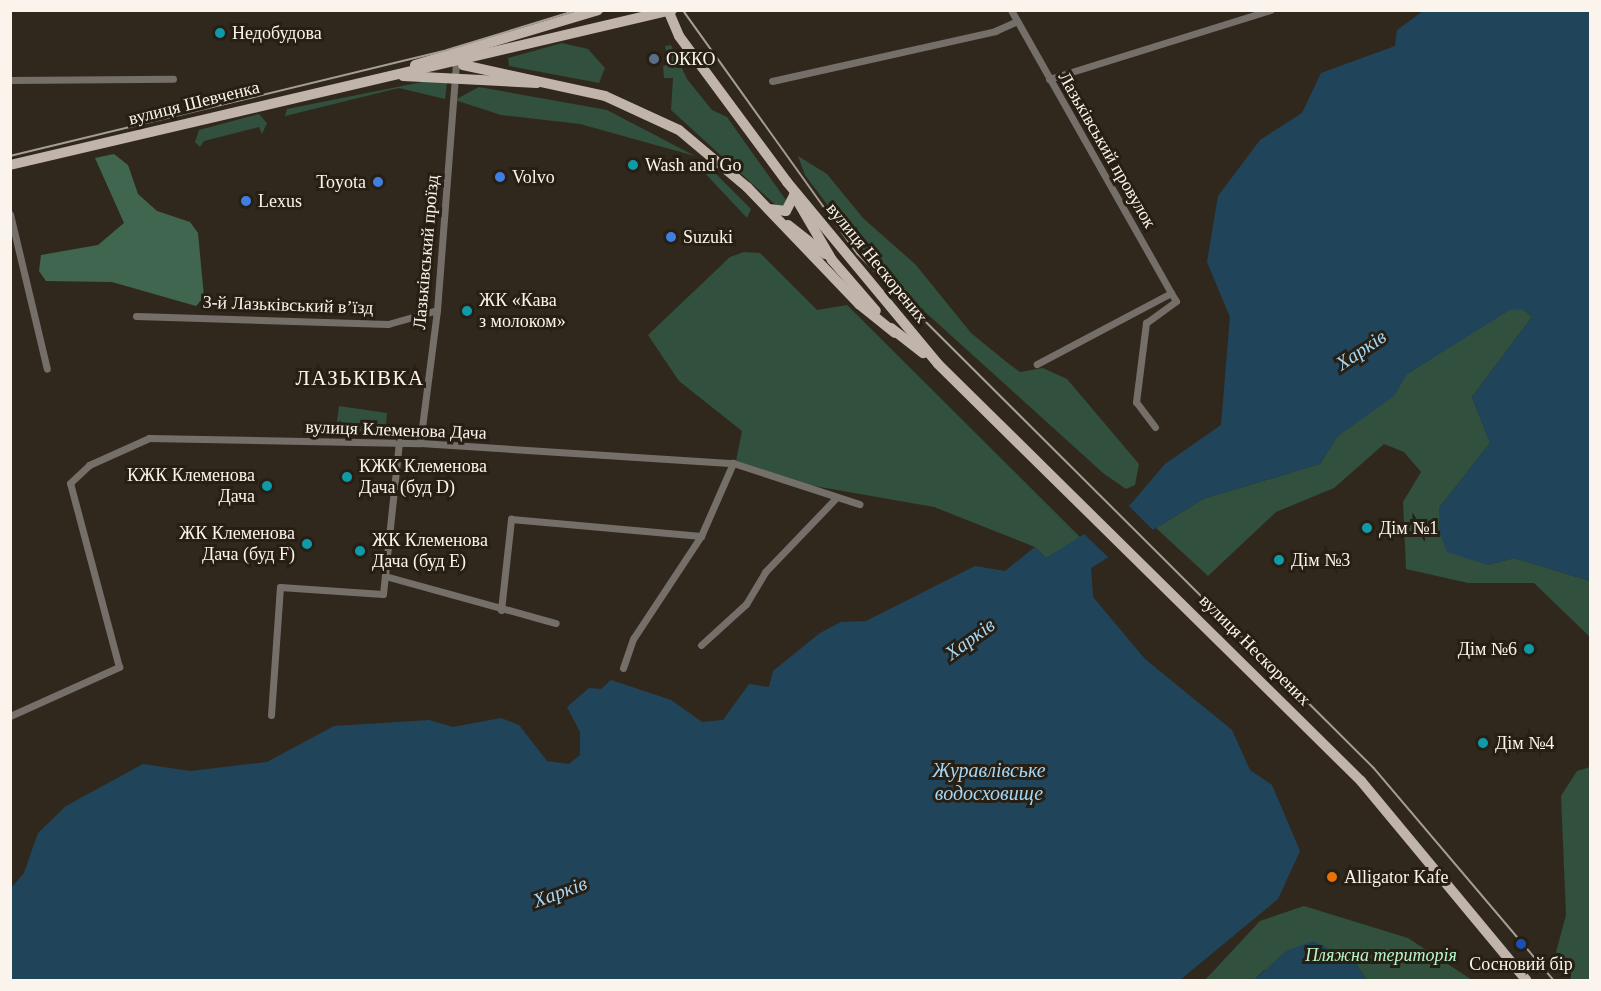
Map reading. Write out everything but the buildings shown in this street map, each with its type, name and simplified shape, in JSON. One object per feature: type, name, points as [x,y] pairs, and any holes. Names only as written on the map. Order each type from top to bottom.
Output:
[{"type":"main road","name":"вулиця Шевченка","points":[[10,165],[385,74],[498,42],[598,10]]},
{"type":"main road","name":"вулиця Шевченка","points":[[385,74],[456,64],[669,11]]},
{"type":"main road","name":"вулиця Нескорених","points":[[669,11],[679,36],[788,184],[938,364],[1164,582],[1361,781],[1526,981]]},
{"type":"main road","points":[[456,64],[498,42]]},
{"type":"main road","points":[[507,71],[504,60],[509,51]]},
{"type":"main road","points":[[413,65],[456,64],[507,71],[572,86],[634,107],[680,130],[768,209],[832,260],[904,324]]},
{"type":"main road","points":[[385,74],[572,86]]},
{"type":"main road","name":"вулиця Нескорених","points":[[788,184],[832,260],[895,333],[938,364]]},
{"type":"main road","points":[[768,209],[786,211],[794,195]]},
{"type":"main road","points":[[768,209],[859,304],[895,333]]},
{"type":"street","name":"Лазьківський провулок","points":[[1011,10],[1171,293]]},
{"type":"street","points":[[1049,79],[1270,10]]},
{"type":"street","points":[[772,81],[995,31],[1017,21]]},
{"type":"street","name":"Лазьківський проїзд","points":[[420,442],[437,310],[453,77],[456,64]]},
{"type":"street","points":[[10,80],[172,80]]},
{"type":"street","points":[[10,214],[46,369]]},
{"type":"street","points":[[1037,364],[1171,293],[1176,301],[1146,323],[1136,402],[1155,427]]},
{"type":"street","name":"3-й Лазьківський в’їзд","points":[[136,316],[388,324],[437,310]]},
{"type":"street","name":"вулиця Клеменова Дача","points":[[10,716],[119,667],[70,483],[89,465],[149,438],[420,442],[733,463],[859,504]]},
{"type":"street","points":[[271,715],[276,591],[286,585],[383,594],[399,442]]},
{"type":"street","points":[[623,668],[633,639],[701,536],[733,463]]},
{"type":"street","points":[[701,645],[746,604],[765,572],[837,497]]},
{"type":"street","points":[[501,610],[512,519],[701,536]]},
{"type":"street","points":[[385,576],[436,586],[501,610],[556,623]]},
{"type":"green space","points":[[562,43],[588,49],[605,68],[599,83],[509,66],[508,58]]},
{"type":"green space","points":[[671,45],[687,79],[712,110],[727,117],[788,203],[779,208],[671,110],[673,78],[664,78],[663,66],[669,64],[665,46]]},
{"type":"green space","points":[[432,80],[447,83],[445,99],[399,88],[285,116],[287,109]]},
{"type":"green space","points":[[479,87],[607,110],[695,156],[580,124],[501,115],[455,100]]},
{"type":"green space","points":[[259,114],[267,123],[262,134],[259,127],[204,141],[200,147],[195,142],[199,130]]},
{"type":"green space","points":[[114,154],[128,165],[138,194],[157,211],[190,222],[198,233],[204,297],[196,306],[112,282],[46,281],[39,271],[41,255],[98,245],[124,223],[95,158]]},
{"type":"green space","points":[[798,156],[827,174],[863,218],[916,265],[971,333],[1020,372],[1043,368],[1067,379],[1139,464],[1135,485],[1126,489],[1103,473],[871,263],[805,175]]},
{"type":"green space","points":[[701,169],[716,174],[751,209],[747,218]]},
{"type":"green space","points":[[744,252],[760,253],[817,310],[847,305],[1081,538],[1046,558],[1035,547],[934,507],[803,484],[736,461],[742,431],[679,381],[648,335],[730,257]]},
{"type":"green space","points":[[1510,309],[1523,309],[1532,317],[1472,397],[1490,443],[1439,508],[1488,565],[1514,558],[1590,581],[1590,637],[1534,583],[1468,583],[1406,569],[1403,502],[1421,472],[1404,452],[1384,444],[1334,488],[1276,512],[1208,576],[1156,528],[1203,499],[1320,464],[1337,437],[1407,374]]},
{"type":"green space","points":[[339,406],[387,413],[385,436],[336,430]]},
{"type":"green space","points":[[1590,767],[1590,980],[1572,980],[1555,956],[1566,915],[1561,796],[1577,771]]},
{"type":"green space","name":"Пляжна територія","points":[[1304,906],[1408,938],[1472,980],[1367,980],[1354,961],[1264,970],[1254,980],[1205,980],[1260,921]]},
{"type":"water","name":"Журавлівське водосховище","points":[[1423,11],[1590,11],[1590,581],[1514,558],[1488,565],[1447,552],[1439,531],[1439,508],[1490,443],[1472,397],[1532,317],[1523,309],[1510,310],[1407,374],[1394,396],[1337,437],[1320,464],[1203,499],[1091,568],[1093,597],[1145,659],[1232,730],[1250,770],[1272,785],[1300,851],[1278,899],[1180,980],[11,980],[11,888],[24,873],[38,833],[66,806],[143,764],[190,771],[267,762],[334,726],[429,720],[453,727],[501,718],[519,725],[547,761],[569,764],[580,755],[580,732],[567,707],[589,688],[601,689],[611,680],[671,700],[702,722],[723,720],[749,684],[769,687],[773,671],[820,633],[841,622],[866,621],[975,566],[1005,571],[1035,547],[1046,558],[1130,505],[1165,464],[1221,425],[1230,317],[1207,262],[1218,196],[1260,140],[1302,113],[1321,73],[1395,46],[1397,30]]},
{"type":"water","points":[[1313,941],[1354,961],[1367,980],[1254,980],[1286,951]]},
{"type":"pier","points":[[1126,503],[1155,532],[1111,560],[1083,533]]},
{"type":"tram line","points":[[10,156],[447,50],[578,10]]},
{"type":"tram line","points":[[683,10],[858,254],[1374,768],[1554,980]]},
{"type":"place","name":"Недобудова","points":[[220,33]]},
{"type":"place","name":"ОККО","points":[[654,59]]},
{"type":"place","name":"Wash and Go","points":[[633,165]]},
{"type":"place","name":"Volvo","points":[[500,177]]},
{"type":"place","name":"Toyota","points":[[378,182]]},
{"type":"place","name":"Lexus","points":[[246,201]]},
{"type":"place","name":"Suzuki","points":[[671,237]]},
{"type":"place","name":"ЖК «Кава з молоком»","points":[[467,311]]},
{"type":"place","name":"КЖК Клеменова Дача (буд D)","points":[[347,477]]},
{"type":"place","name":"КЖК Клеменова Дача","points":[[267,486]]},
{"type":"place","name":"Дім №1","points":[[1367,528]]},
{"type":"place","name":"ЖК Клеменова Дача (буд F)","points":[[307,544]]},
{"type":"place","name":"ЖК Клеменова Дача (буд Е)","points":[[360,551]]},
{"type":"place","name":"Дім №3","points":[[1279,560]]},
{"type":"place","name":"Дім №6","points":[[1529,649]]},
{"type":"place","name":"Дім №4","points":[[1483,743]]},
{"type":"place","name":"Alligator Kafe","points":[[1332,877]]},
{"type":"place","name":"Сосновий бір","points":[[1521,944]]},
{"type":"district","name":"ЛАЗЬКІВКА","points":[[360,378]]},
{"type":"water label","name":"Харків","points":[[1361,350]]},
{"type":"water label","name":"Харків","points":[[970,639]]},
{"type":"water label","name":"Харків","points":[[560,892]]}]
